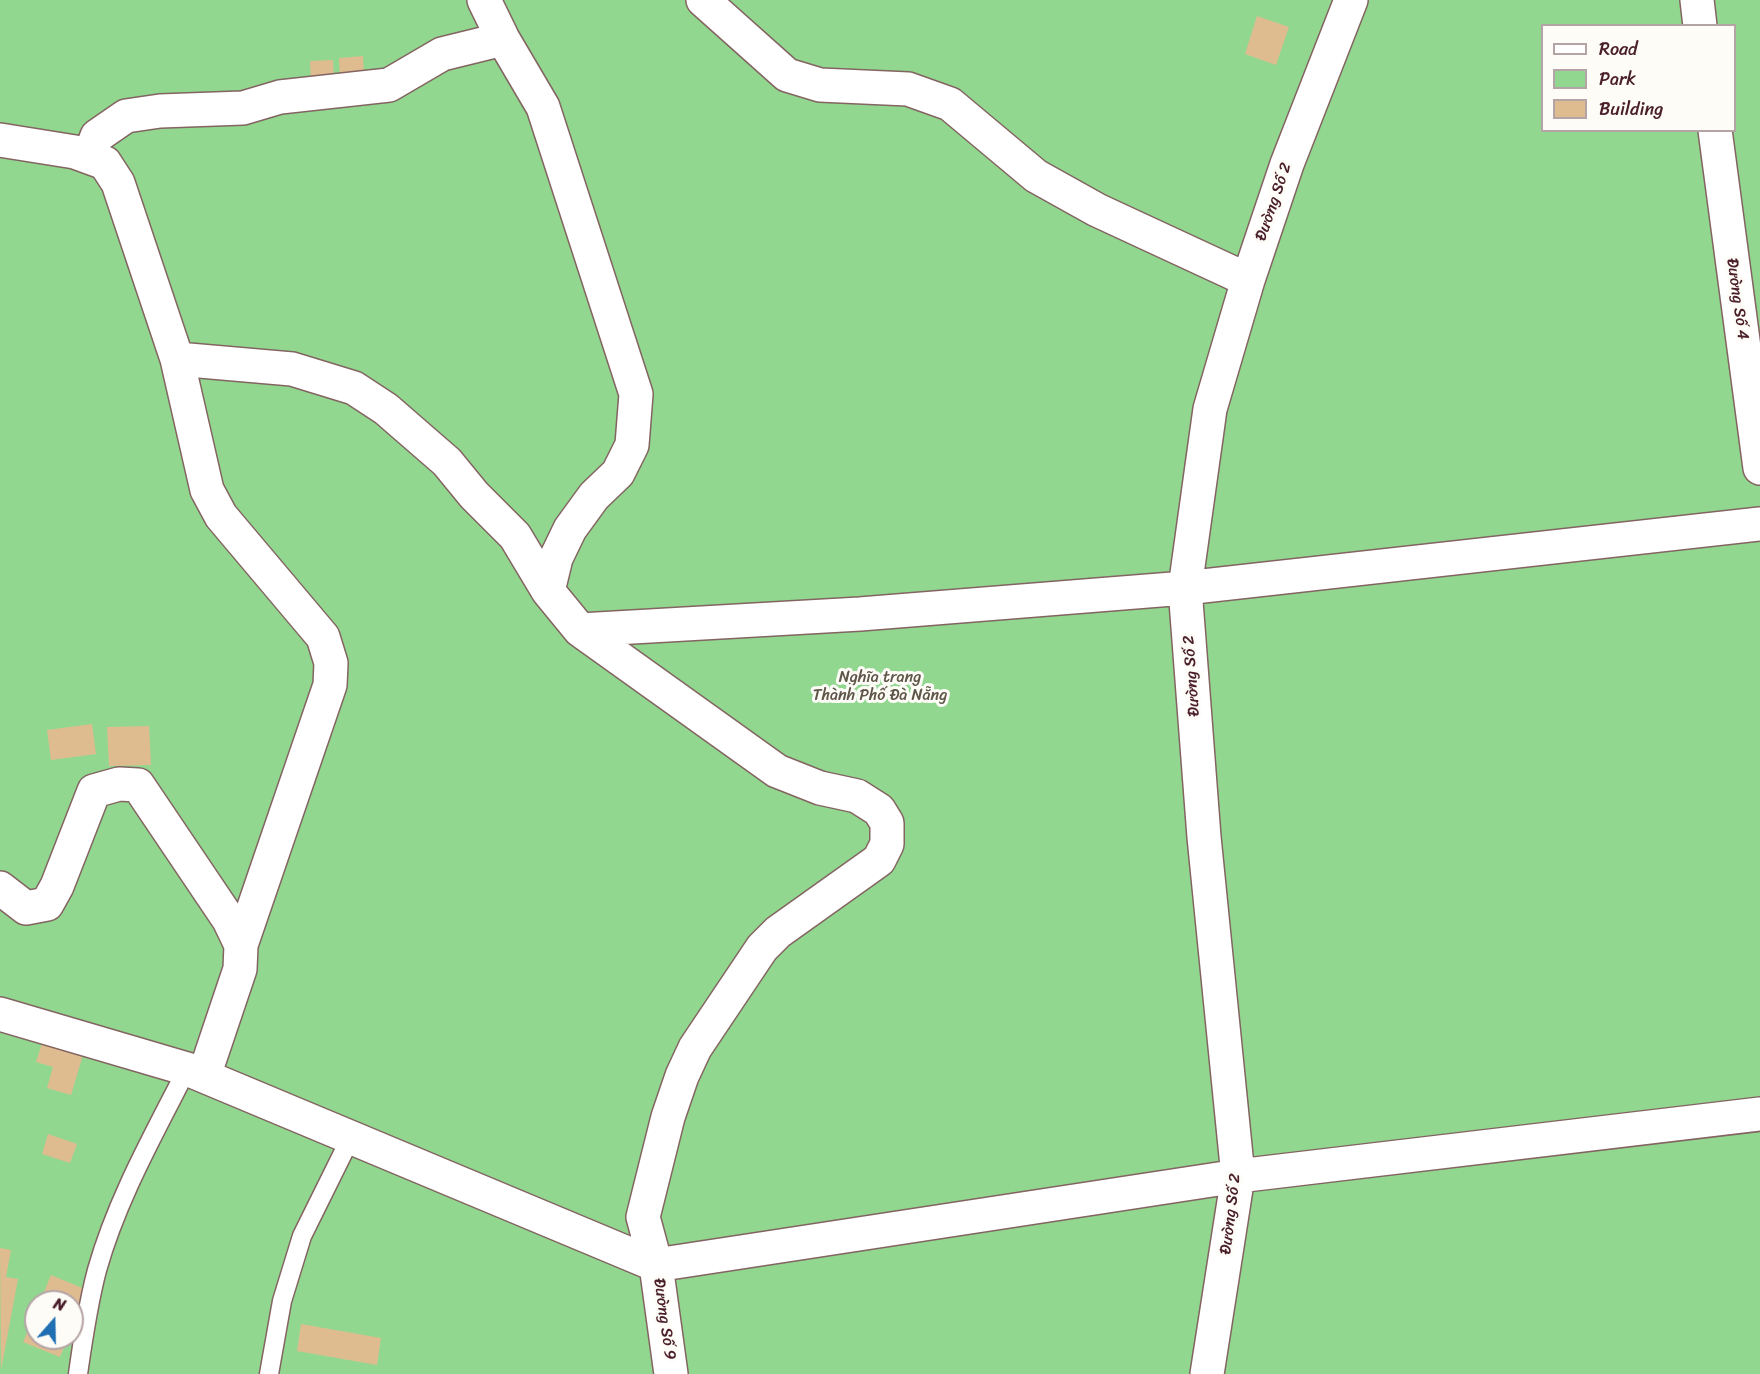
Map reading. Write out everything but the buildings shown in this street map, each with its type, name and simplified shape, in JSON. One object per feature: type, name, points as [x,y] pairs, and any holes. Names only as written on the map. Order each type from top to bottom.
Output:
[{"type":"street","points":[[484,0],[502,39],[543,107],[636,394],[632,445],[618,473],[594,496],[570,529],[556,558],[548,591]]},
{"type":"street","points":[[703,0],[787,75],[820,85],[908,89],[950,104],[1036,176],[1097,210],[1248,280]]},
{"type":"street","name":"Đường Số 2","points":[[1207,1374],[1238,1176],[1204,837],[1185,588],[1210,409],[1248,280],[1287,164],[1352,0]]},
{"type":"street","points":[[1697,0],[1700,24]]},
{"type":"street","points":[[89,157],[97,136],[126,116],[160,111],[243,108],[280,97],[389,85],[442,54],[502,39]]},
{"type":"street","name":"Đường Số 4","points":[[1714,132],[1760,468]]},
{"type":"street","points":[[0,140],[75,152],[89,157],[105,163],[118,183],[177,358],[207,490],[221,516],[323,637],[331,663],[330,685],[241,945],[240,969],[196,1072]]},
{"type":"street","points":[[177,358],[292,369],[354,388],[386,408],[447,462],[474,495],[515,536],[548,591],[580,630],[860,614],[1185,588],[1760,524]]},
{"type":"street","name":"Đường Số 9","points":[[580,630],[777,771],[820,788],[857,796],[879,810],[887,823],[887,844],[879,860],[778,932],[762,948],[695,1048],[668,1117],[643,1217],[656,1264],[671,1374]]},
{"type":"street","points":[[0,888],[26,908],[47,904],[57,886],[94,791],[119,784],[138,785],[228,920],[241,945]]},
{"type":"street","points":[[0,1014],[196,1072],[656,1264],[1238,1176],[1760,1114]]},
{"type":"lane","points":[[78,1374],[85,1324],[97,1269],[119,1207],[196,1072]]},
{"type":"lane","points":[[269,1374],[282,1300],[302,1236],[351,1137]]},
{"type":"green space","name":"Nghĩa trang Thành Phố Đà Nẵng","points":[[0,0],[1760,0],[1760,1374],[0,1374]]}]
